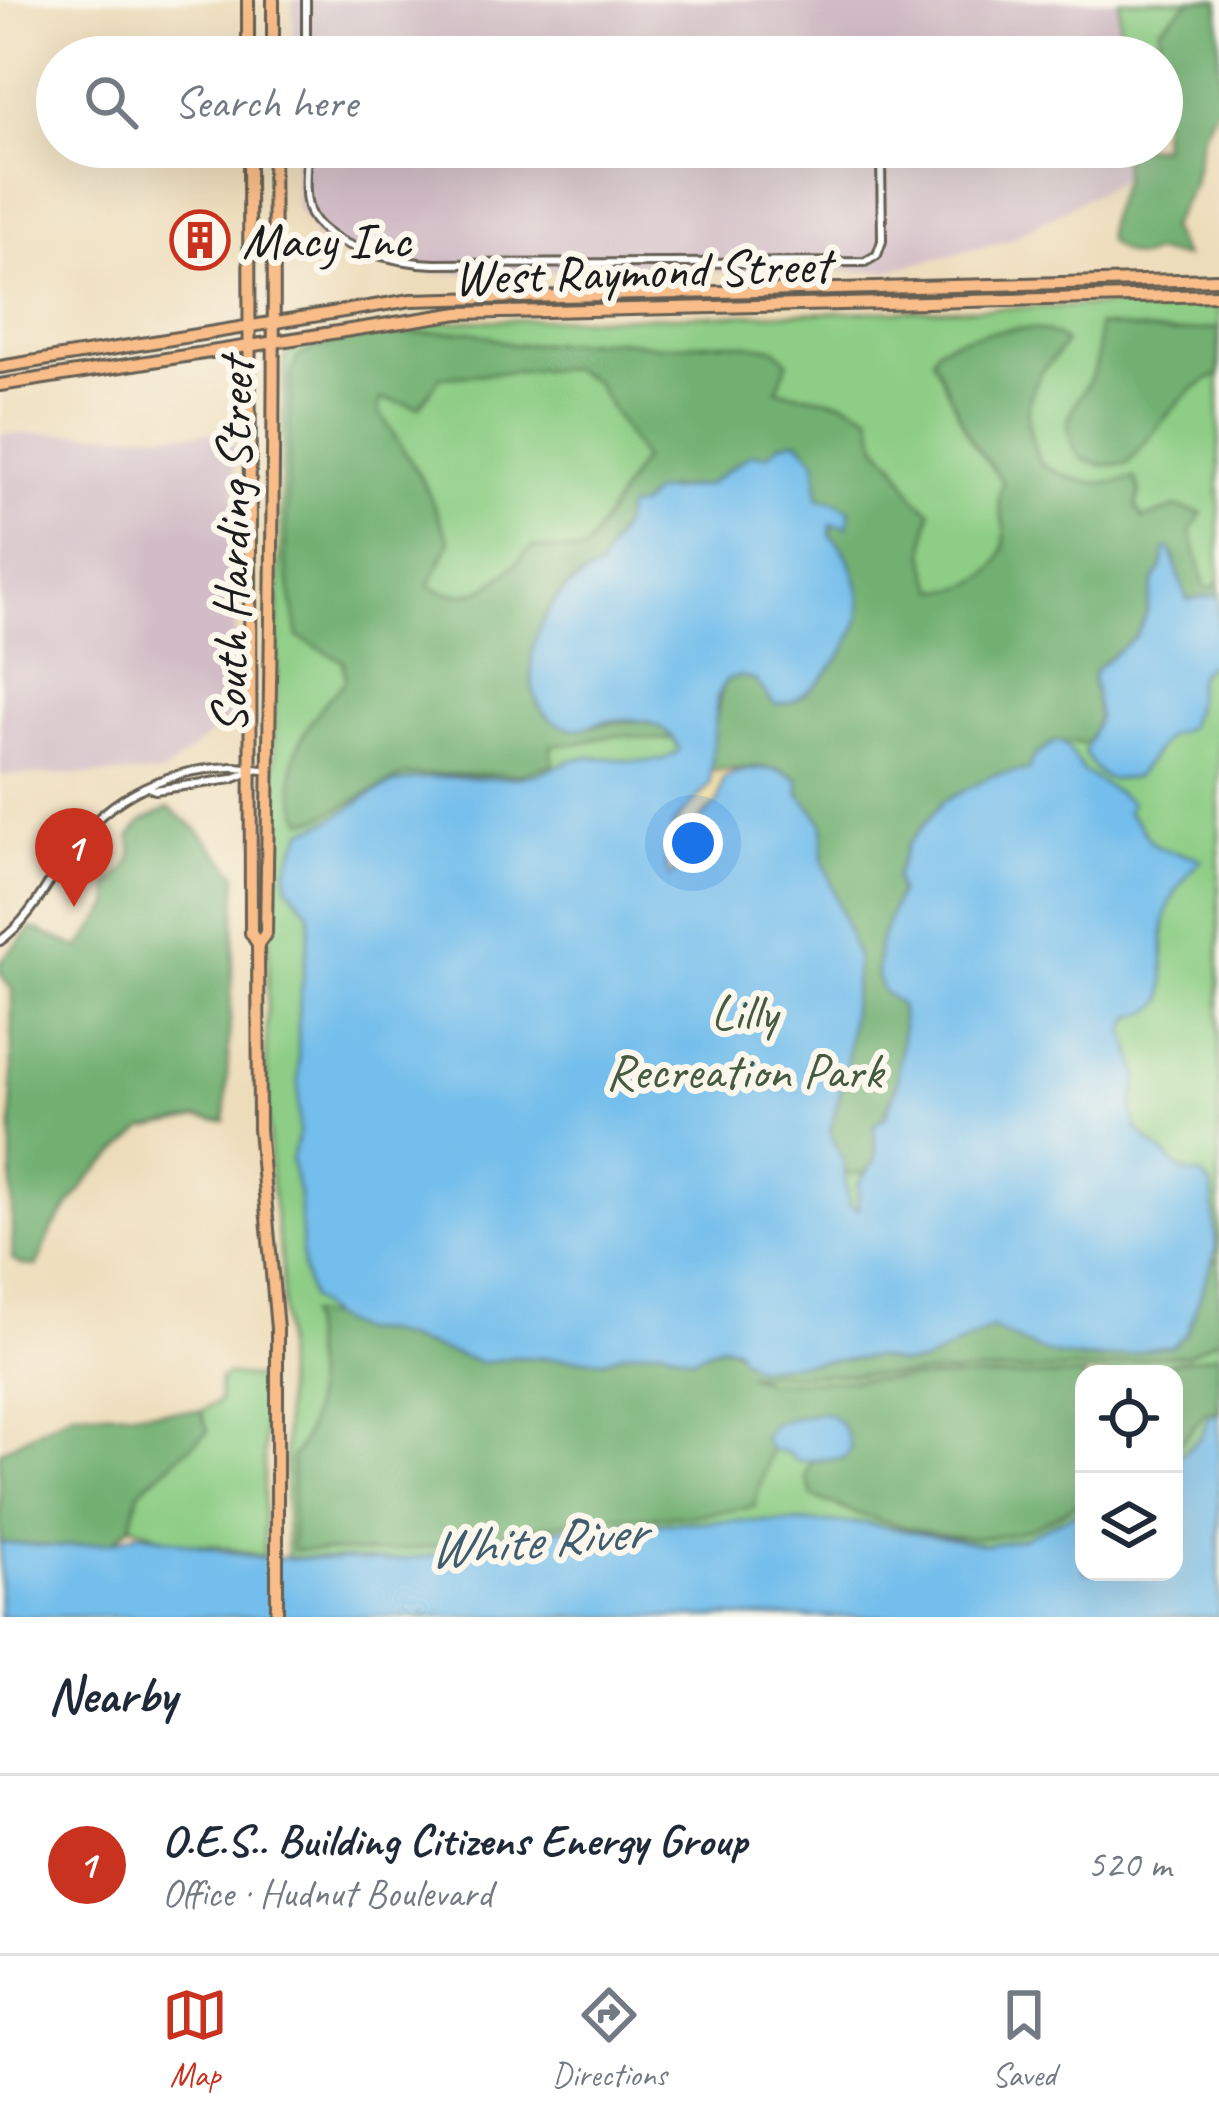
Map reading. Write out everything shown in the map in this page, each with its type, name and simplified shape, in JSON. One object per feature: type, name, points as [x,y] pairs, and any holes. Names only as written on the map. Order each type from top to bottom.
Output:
[{"type":"main road","points":[[248,0],[248,36]]},
{"type":"main road","points":[[273,0],[273,36]]},
{"type":"main road","name":"South Harding Street","points":[[249,168],[251,933],[258,944],[259,1124],[276,1302],[278,1617]]},
{"type":"main road","name":"South Harding Street","points":[[258,944],[266,933],[273,168]]},
{"type":"main road","name":"West Raymond Street","points":[[0,367],[274,321],[449,298],[1219,278]]},
{"type":"main road","points":[[847,287],[848,304]]},
{"type":"main road","name":"West Raymond Street","points":[[0,385],[459,313],[1219,295]]},
{"type":"main road","points":[[252,520],[273,523]]},
{"type":"street","points":[[306,0],[306,36]]},
{"type":"street","points":[[307,168],[308,204],[322,228],[374,254],[425,264],[865,262],[881,247],[881,168]]},
{"type":"street","points":[[875,168],[881,178]]},
{"type":"street","points":[[0,941],[28,915],[88,825],[118,800],[148,787],[155,790],[232,779],[252,770],[267,770]]},
{"type":"shaded area","points":[[293,0],[1119,0],[1120,36],[294,36]]},
{"type":"shaded area","points":[[296,168],[1121,168],[1121,179],[1007,241],[886,271],[420,273],[321,244],[297,208]]},
{"type":"shaded area","points":[[234,433],[235,714],[162,774],[0,775],[0,434]]},
{"type":"green space","points":[[1119,0],[1191,0],[1160,27],[1160,36],[1120,36]]},
{"type":"green space","points":[[1191,0],[1219,0],[1219,102],[1202,134],[1193,184],[1169,228],[1184,257],[1153,252],[1135,256],[1107,240],[1107,223],[1123,168],[1183,168],[1183,36],[1160,36],[1160,27]]},
{"type":"green space","name":"Lilly Recreation Park","points":[[1219,303],[1219,1413],[1208,1417],[1203,1436],[1183,1453],[1183,1365],[1075,1365],[1075,1513],[1021,1539],[986,1545],[863,1523],[575,1525],[472,1550],[390,1561],[287,1557],[282,1269],[270,1172],[266,1051],[285,357],[297,346],[423,324]]},
{"type":"green space","points":[[1098,325],[1172,333],[1219,328],[1219,375],[1179,402],[1127,464],[1101,465],[1081,459],[1069,430],[1073,408],[1096,363]]},
{"type":"green space","points":[[1021,329],[1038,330],[1065,342],[1035,384],[1028,407],[1040,463],[1086,481],[1135,478],[1140,492],[1136,506],[1143,519],[1176,507],[1202,513],[1191,531],[1205,587],[1212,589],[1219,581],[1219,595],[1187,600],[1174,555],[1154,581],[1136,636],[1096,669],[1098,717],[1090,743],[1055,742],[1029,770],[943,802],[908,844],[895,877],[899,892],[879,945],[877,977],[883,991],[900,1005],[903,1027],[897,1084],[874,1141],[876,1160],[865,1173],[845,1174],[830,1131],[846,1070],[857,958],[823,860],[823,823],[798,792],[798,778],[781,770],[710,771],[726,680],[740,676],[755,680],[774,704],[787,703],[827,672],[856,627],[860,603],[856,582],[830,535],[838,503],[818,498],[812,459],[797,440],[780,444],[768,455],[751,454],[707,485],[666,489],[640,506],[627,508],[600,568],[566,587],[547,613],[534,658],[538,705],[570,728],[638,721],[651,723],[675,738],[613,736],[551,745],[553,764],[520,774],[405,775],[320,818],[304,821],[292,782],[299,744],[319,710],[346,680],[343,661],[298,637],[285,559],[291,376],[297,357],[337,342],[382,335],[470,331],[514,345],[619,340],[658,346],[728,342],[774,348],[788,361],[777,390],[845,402],[871,415],[877,445],[895,463],[915,498],[931,511],[925,552],[937,590],[964,587],[986,575],[1001,556],[1004,543],[999,500],[1003,482],[971,441],[933,358],[938,347],[967,337]],"holes":[[[570,368],[595,382],[642,459],[584,552],[532,547],[498,579],[474,592],[460,594],[429,586],[450,542],[423,481],[379,411],[381,399],[420,407],[440,377]]]},
{"type":"green space","points":[[169,808],[196,828],[237,874],[225,1121],[198,1118],[144,1129],[91,1176],[53,1228],[37,1266],[22,1265],[12,1259],[12,990],[0,973],[0,962],[32,928],[80,948],[111,904],[109,885],[129,864],[130,836],[142,821]]},
{"type":"green space","points":[[1213,1259],[1219,1261],[1219,1338],[1187,1355],[1120,1365],[1075,1365],[1075,1369],[746,1374],[766,1382],[1075,1375],[1075,1504],[1017,1533],[960,1537],[934,1533],[881,1521],[812,1496],[806,1475],[812,1461],[844,1458],[847,1434],[830,1417],[815,1414],[774,1423],[763,1438],[771,1450],[754,1507],[691,1516],[588,1517],[467,1543],[374,1553],[292,1550],[292,1457],[302,1442],[312,1407],[308,1314],[483,1363],[514,1357],[605,1360],[663,1348],[692,1358],[726,1347],[756,1367],[875,1357],[900,1364],[923,1363],[992,1328],[1055,1354],[1088,1359],[1171,1347],[1187,1333]]},
{"type":"green space","points":[[1219,1354],[1219,1410],[1206,1412],[1183,1439],[1183,1365],[1161,1365]]},
{"type":"green space","points":[[226,1375],[260,1378],[264,1384],[264,1557],[220,1546],[173,1542],[131,1525],[139,1491],[208,1431],[201,1411],[219,1401],[220,1379]]},
{"type":"green space","points":[[201,1411],[208,1431],[139,1491],[131,1525],[113,1542],[61,1547],[0,1543],[0,1451],[72,1412]]},
{"type":"sand","points":[[710,771],[739,771],[723,779],[718,802],[702,816],[670,879],[666,865],[669,839],[710,785]]},
{"type":"water","points":[[797,440],[816,460],[818,498],[850,511],[848,527],[831,524],[830,535],[849,560],[857,581],[857,626],[828,672],[801,697],[787,703],[774,704],[755,680],[740,676],[726,680],[717,698],[710,785],[673,824],[665,865],[670,877],[676,872],[681,846],[718,802],[723,779],[761,768],[799,779],[799,793],[823,823],[823,860],[857,958],[846,1070],[830,1131],[843,1161],[849,1205],[858,1209],[858,1184],[876,1160],[874,1125],[886,1115],[897,1084],[903,1027],[900,1005],[883,991],[877,977],[879,945],[899,892],[895,877],[908,844],[943,802],[994,775],[1029,770],[1033,758],[1055,741],[1065,744],[1084,772],[1131,802],[1127,813],[1153,843],[1201,860],[1167,911],[1164,1001],[1133,1017],[1125,1030],[1139,1075],[1133,1109],[1136,1129],[1184,1172],[1203,1176],[1212,1187],[1216,1250],[1187,1333],[1171,1347],[1094,1358],[1050,1353],[992,1328],[923,1363],[900,1364],[875,1357],[755,1367],[741,1358],[736,1347],[720,1345],[692,1358],[663,1348],[605,1360],[514,1357],[483,1363],[384,1332],[358,1331],[330,1317],[310,1298],[291,1159],[299,1134],[298,1014],[310,926],[309,912],[287,884],[287,866],[304,830],[405,781],[527,776],[580,758],[646,761],[679,750],[667,733],[650,723],[618,720],[576,729],[545,713],[531,670],[541,625],[565,590],[600,568],[626,508],[640,506],[654,492],[707,485],[751,454],[768,455],[780,444]]},
{"type":"water","points":[[1170,549],[1187,600],[1219,595],[1219,660],[1199,675],[1188,728],[1167,736],[1136,777],[1111,779],[1094,768],[1085,752],[1098,717],[1093,678],[1096,669],[1136,636],[1165,550]]},
{"type":"water","points":[[822,1412],[845,1431],[851,1449],[844,1458],[797,1461],[786,1452],[771,1450],[763,1438],[774,1423]]},
{"type":"water","name":"White River","points":[[1219,1413],[1219,1617],[0,1617],[0,1543],[61,1547],[113,1542],[139,1533],[254,1557],[390,1561],[472,1550],[575,1525],[863,1523],[986,1545],[1021,1539],[1075,1513],[1075,1581],[1183,1581],[1183,1452],[1202,1436],[1208,1417]]},
{"type":"place","name":"Macy Inc","points":[[200,240]]},
{"type":"place","name":"O.E.S.. Building Citizens Energy Group","points":[[74,907]]}]
